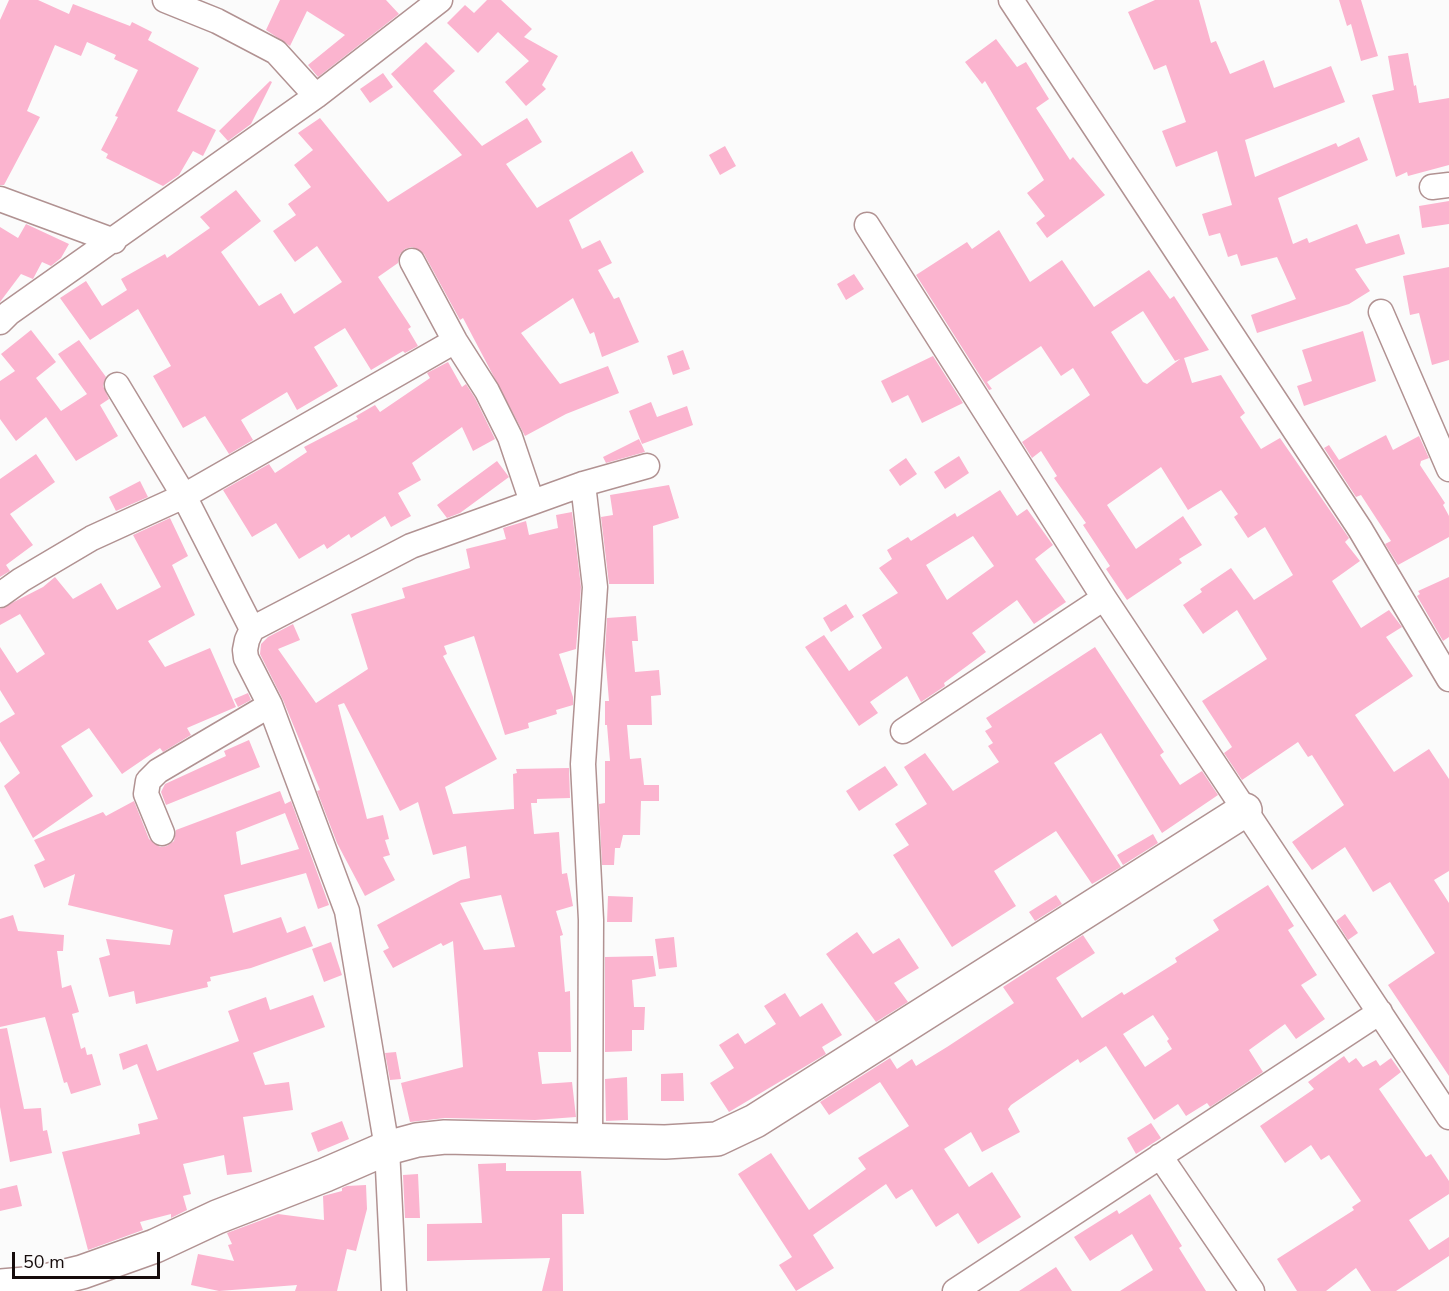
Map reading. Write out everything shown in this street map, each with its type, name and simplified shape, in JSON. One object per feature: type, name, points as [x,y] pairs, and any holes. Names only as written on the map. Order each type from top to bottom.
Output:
[{"type":"street","points":[[165,0],[217,21],[276,52],[316,96]]},
{"type":"street","points":[[0,322],[9,313],[114,241],[316,96],[440,0]]},
{"type":"street","points":[[1011,0],[1360,529],[1449,679]]},
{"type":"street","points":[[0,199],[114,241]]},
{"type":"street","points":[[867,225],[1104,598],[1449,1117]]},
{"type":"street","points":[[412,261],[455,341],[487,391],[510,437],[532,502]]},
{"type":"street","points":[[1381,312],[1449,469]]},
{"type":"street","points":[[0,595],[92,538],[184,496],[455,341]]},
{"type":"street","points":[[117,385],[184,496],[252,629]]},
{"type":"street","points":[[394,1291],[387,1148],[347,911],[270,705],[246,658],[245,650],[252,629],[411,546],[583,483],[647,466]]},
{"type":"street","points":[[583,483],[595,587],[583,764],[591,920],[590,1140]]},
{"type":"street","points":[[903,731],[1104,598]]},
{"type":"street","points":[[162,833],[146,794],[148,781],[158,771],[270,705]]},
{"type":"street","points":[[0,1286],[38,1283],[82,1272],[155,1246],[217,1217],[387,1148],[446,1137],[665,1142],[717,1138],[755,1120],[1245,810]]},
{"type":"street","points":[[968,1288],[1160,1156],[1380,1012]]},
{"type":"street","points":[[1160,1156],[1252,1291]]},
{"type":"building","points":[[9,0],[38,0],[69,14],[73,4],[130,26],[132,22],[152,32],[148,40],[199,68],[177,111],[216,130],[203,156],[193,151],[179,175],[163,186],[106,158],[108,154],[101,150],[138,70],[114,59],[116,55],[87,42],[81,56],[55,45],[27,111],[40,117],[4,185],[0,185],[0,20]]},
{"type":"building","points":[[280,0],[386,0],[399,14],[318,77],[308,65],[345,35],[307,11],[290,46],[266,30]]},
{"type":"building","points":[[487,0],[501,0],[532,29],[524,37],[558,56],[542,85],[546,89],[526,106],[505,82],[529,61],[498,32],[478,53],[447,23],[465,5],[474,13]]},
{"type":"building","points":[[1155,0],[1199,0],[1211,43],[1216,41],[1230,74],[1264,60],[1274,88],[1331,66],[1345,102],[1245,140],[1255,177],[1336,143],[1338,147],[1359,137],[1368,160],[1278,198],[1293,244],[1307,238],[1309,243],[1357,224],[1366,244],[1399,234],[1405,254],[1355,269],[1370,291],[1349,304],[1257,333],[1251,315],[1296,299],[1277,257],[1241,266],[1237,254],[1228,257],[1220,233],[1209,236],[1202,214],[1232,205],[1217,151],[1176,167],[1162,131],[1186,122],[1166,65],[1154,70],[1128,12]]},
{"type":"building","points":[[1339,0],[1361,0],[1378,56],[1361,61],[1351,24],[1347,26]]},
{"type":"building","points":[[996,39],[1017,67],[1026,62],[1049,99],[1036,108],[1070,160],[1073,157],[1105,195],[1047,238],[1036,223],[1045,216],[1027,193],[1044,180],[985,81],[982,84],[965,62]]},
{"type":"building","points":[[426,42],[455,71],[433,91],[482,146],[527,118],[542,142],[506,164],[537,208],[632,151],[644,172],[569,220],[582,249],[600,240],[612,263],[598,270],[614,299],[619,297],[639,342],[602,357],[594,332],[590,334],[573,298],[521,333],[560,384],[608,366],[619,393],[566,414],[525,436],[463,318],[460,320],[424,254],[412,247],[405,249],[400,254],[398,263],[378,277],[411,327],[408,329],[418,346],[405,353],[403,351],[371,370],[345,328],[314,347],[338,386],[297,410],[287,392],[241,420],[253,440],[229,454],[205,416],[183,428],[153,376],[171,366],[138,309],[90,340],[60,298],[86,281],[102,306],[127,290],[121,279],[165,254],[167,258],[210,228],[200,217],[236,190],[261,221],[221,252],[259,306],[281,293],[294,314],[342,282],[317,246],[295,262],[273,231],[296,215],[288,204],[311,187],[294,165],[313,150],[298,133],[320,118],[388,202],[462,155],[391,74]]},
{"type":"building","points":[[1408,53],[1419,103],[1449,98],[1449,165],[1408,176],[1407,172],[1396,177],[1372,95],[1394,90],[1388,56]]},
{"type":"building","points":[[383,73],[393,87],[370,103],[360,89]]},
{"type":"building","points":[[270,81],[272,82],[251,124],[228,141],[219,131]]},
{"type":"building","points":[[725,146],[736,166],[720,175],[709,155]]},
{"type":"building","points":[[1449,201],[1449,224],[1422,228],[1419,206]]},
{"type":"building","points":[[26,224],[69,244],[61,258],[51,266],[42,262],[33,279],[21,274],[0,302],[0,227],[18,238]]},
{"type":"building","points":[[999,230],[1030,282],[1062,260],[1094,307],[1149,270],[1170,299],[1174,296],[1209,350],[1184,358],[1192,383],[1221,375],[1245,413],[1240,417],[1261,449],[1280,438],[1349,538],[1345,542],[1360,561],[1332,581],[1361,628],[1389,610],[1402,627],[1386,637],[1413,676],[1355,715],[1394,772],[1429,749],[1449,779],[1449,871],[1434,880],[1449,903],[1449,1076],[1388,985],[1435,953],[1390,882],[1373,892],[1345,847],[1312,870],[1292,842],[1344,805],[1312,755],[1308,757],[1298,742],[1242,780],[1224,753],[1232,747],[1202,701],[1267,659],[1237,610],[1203,634],[1183,605],[1202,592],[1200,589],[1231,568],[1254,600],[1293,575],[1265,527],[1248,538],[1234,517],[1238,514],[1221,490],[1188,510],[1161,467],[1107,505],[1136,549],[1183,516],[1202,545],[1179,559],[1182,563],[1127,600],[1106,569],[1110,566],[1083,525],[1086,523],[1054,478],[1057,476],[1041,451],[1032,458],[1022,442],[1090,395],[1073,368],[1061,376],[1041,346],[987,382],[992,389],[989,390],[916,275],[967,242],[972,249]],"holes":[[[1143,311],[1175,361],[1180,359],[1147,384],[1143,382],[1111,332]]]},
{"type":"building","points":[[1449,267],[1449,360],[1432,365],[1419,313],[1410,315],[1403,276]]},
{"type":"building","points":[[854,274],[864,289],[846,300],[837,284]]},
{"type":"building","points":[[31,330],[56,362],[36,378],[61,411],[87,394],[58,354],[79,340],[106,377],[103,386],[109,399],[100,405],[118,436],[76,461],[46,417],[16,441],[0,419],[0,381],[15,371],[1,354]]},
{"type":"building","points":[[1363,331],[1376,381],[1304,406],[1297,386],[1312,381],[1302,350]]},
{"type":"building","points":[[683,350],[690,369],[673,375],[667,356]]},
{"type":"building","points":[[933,356],[963,403],[922,423],[908,395],[892,403],[881,381]]},
{"type":"building","points":[[448,362],[462,387],[466,384],[475,398],[495,439],[473,451],[462,427],[412,463],[421,480],[398,493],[411,516],[391,527],[385,516],[351,538],[349,534],[327,549],[324,544],[299,559],[276,523],[252,537],[223,490],[269,464],[275,473],[307,452],[304,447],[358,419],[356,416],[375,405],[380,412],[430,378],[427,373]]},
{"type":"building","points":[[651,402],[657,417],[687,406],[693,425],[642,444],[629,411]]},
{"type":"building","points":[[1386,435],[1393,450],[1419,436],[1429,458],[1421,461],[1420,465],[1445,503],[1443,505],[1449,516],[1449,537],[1398,565],[1385,544],[1391,541],[1361,495],[1356,497],[1324,448],[1329,445],[1339,460]]},
{"type":"building","points":[[639,439],[645,452],[606,463],[603,457]]},
{"type":"building","points":[[36,454],[55,482],[10,514],[33,545],[6,565],[10,571],[0,577],[0,479]]},
{"type":"building","points":[[959,456],[969,473],[945,489],[934,472]]},
{"type":"building","points":[[906,458],[917,474],[900,486],[889,470]]},
{"type":"building","points":[[497,461],[509,477],[460,513],[447,518],[437,505]]},
{"type":"building","points":[[140,481],[148,497],[116,511],[109,497]]},
{"type":"building","points":[[669,485],[679,518],[653,526],[654,584],[609,584],[601,517],[613,515],[610,495]]},
{"type":"building","points":[[1000,490],[1017,516],[1027,509],[1053,545],[1035,559],[1066,602],[1034,624],[1017,600],[972,633],[986,652],[944,683],[945,686],[921,702],[907,676],[870,702],[878,713],[859,726],[805,647],[824,635],[849,671],[882,648],[862,615],[898,593],[879,568],[892,559],[887,550],[908,537],[911,541],[955,513],[957,517]],"holes":[[[973,536],[994,566],[947,600],[926,565]]]},
{"type":"building","points":[[572,512],[581,587],[576,649],[559,654],[573,697],[573,705],[556,710],[557,714],[528,723],[529,728],[505,735],[474,636],[444,646],[447,654],[443,656],[497,759],[445,787],[453,814],[514,809],[513,774],[517,773],[516,769],[569,768],[570,798],[537,799],[537,803],[531,803],[534,834],[559,832],[562,874],[567,873],[573,906],[556,911],[563,935],[560,936],[565,992],[570,991],[571,1052],[538,1052],[542,1084],[572,1082],[576,1117],[535,1120],[445,1118],[410,1122],[401,1083],[463,1067],[453,941],[443,946],[441,943],[393,968],[383,951],[389,948],[377,925],[461,880],[470,878],[466,846],[433,855],[418,802],[400,811],[344,703],[338,705],[367,819],[383,815],[389,839],[385,840],[390,855],[383,857],[395,880],[365,896],[337,843],[317,791],[320,790],[283,700],[260,654],[261,644],[268,637],[293,624],[300,640],[278,649],[316,703],[368,669],[351,614],[405,598],[402,588],[470,568],[466,549],[506,539],[503,528],[526,521],[529,535],[558,528],[556,515]],"holes":[[[501,895],[515,947],[484,950],[460,903]]]},
{"type":"building","points":[[170,518],[188,556],[172,565],[195,615],[148,641],[165,667],[210,648],[236,707],[187,728],[191,735],[163,752],[160,748],[122,774],[89,728],[61,746],[93,796],[33,838],[4,786],[20,773],[0,741],[0,723],[15,714],[0,690],[0,647],[17,673],[45,654],[20,614],[0,625],[0,609],[43,587],[55,577],[73,599],[101,583],[117,610],[161,587],[133,535]]},
{"type":"building","points":[[1449,577],[1449,637],[1443,641],[1417,596],[1420,594],[1418,591]]},
{"type":"building","points":[[846,604],[854,617],[831,632],[823,618]]},
{"type":"building","points":[[636,616],[638,641],[632,641],[635,672],[659,670],[661,695],[651,696],[652,725],[627,725],[630,759],[641,758],[644,785],[659,785],[659,801],[641,801],[640,835],[623,835],[620,848],[615,848],[614,865],[602,865],[599,804],[605,803],[605,761],[610,761],[607,725],[605,725],[605,701],[609,701],[605,653],[607,618]]},
{"type":"building","points":[[1095,647],[1164,752],[1160,755],[1180,785],[1202,771],[1218,795],[1162,833],[1101,733],[1054,763],[1121,867],[1092,884],[1056,831],[994,871],[1016,906],[952,947],[893,855],[909,845],[895,824],[927,804],[904,767],[925,753],[953,791],[999,762],[988,746],[993,743],[985,731],[992,727],[986,718]]},
{"type":"building","points":[[248,693],[251,700],[238,707],[234,699]]},
{"type":"building","points":[[249,740],[260,767],[166,805],[161,792],[165,784],[226,756],[224,751]]},
{"type":"building","points":[[885,766],[898,785],[859,811],[846,791]]},
{"type":"building","points":[[280,791],[285,804],[291,801],[329,905],[318,909],[306,873],[224,895],[233,933],[281,917],[287,933],[305,926],[313,946],[251,968],[210,977],[211,981],[207,982],[208,987],[136,1004],[134,991],[109,997],[99,958],[110,955],[106,939],[170,945],[173,930],[68,905],[75,874],[44,888],[34,865],[45,860],[34,840],[103,812],[106,816],[134,801],[149,839],[160,847],[167,846],[174,841],[176,830]],"holes":[[[285,813],[299,849],[241,865],[236,832]]]},
{"type":"building","points":[[1153,834],[1158,843],[1123,865],[1117,855]]},
{"type":"building","points":[[1268,885],[1294,926],[1288,930],[1317,975],[1301,985],[1325,1019],[1296,1039],[1285,1024],[1249,1050],[1263,1072],[1210,1107],[1207,1103],[1186,1116],[1178,1104],[1154,1120],[1106,1046],[1080,1063],[1078,1059],[1011,1105],[1008,1109],[1020,1132],[982,1152],[971,1132],[944,1149],[969,1187],[992,1172],[1021,1217],[978,1244],[958,1213],[936,1227],[912,1189],[896,1199],[886,1184],[813,1235],[834,1268],[796,1291],[779,1265],[792,1257],[738,1174],[771,1153],[809,1210],[866,1169],[858,1158],[909,1126],[880,1082],[829,1115],[820,1102],[890,1058],[897,1069],[912,1059],[916,1066],[947,1047],[1014,1003],[1003,987],[1083,935],[1095,953],[1056,978],[1082,1018],[1122,992],[1124,995],[1177,962],[1175,958],[1219,930],[1213,920]],"holes":[[[1153,1015],[1169,1039],[1167,1041],[1172,1049],[1145,1067],[1123,1034]]]},
{"type":"building","points":[[1056,895],[1062,904],[1035,921],[1029,912]]},
{"type":"building","points":[[608,896],[633,897],[632,922],[607,922]]},
{"type":"building","points":[[1345,914],[1358,933],[1348,940],[1336,921]]},
{"type":"building","points":[[13,915],[18,931],[64,935],[63,951],[57,951],[62,988],[71,985],[79,1012],[72,1014],[81,1049],[85,1047],[87,1055],[92,1054],[101,1085],[71,1094],[67,1082],[64,1083],[45,1017],[0,1027],[0,919]]},
{"type":"building","points":[[857,932],[873,954],[899,938],[919,968],[894,983],[908,1002],[876,1022],[826,954]]},
{"type":"building","points":[[674,937],[677,967],[659,969],[655,939]]},
{"type":"building","points":[[331,942],[342,975],[324,982],[312,949]]},
{"type":"building","points":[[653,956],[656,976],[632,980],[634,1007],[645,1007],[644,1030],[632,1030],[632,1051],[605,1052],[605,957]]},
{"type":"building","points":[[785,993],[800,1017],[822,1003],[842,1035],[822,1047],[826,1054],[729,1112],[710,1083],[734,1068],[719,1045],[738,1033],[745,1044],[776,1024],[764,1006]]},
{"type":"building","points":[[313,995],[325,1027],[253,1053],[265,1085],[289,1082],[293,1110],[243,1117],[252,1172],[227,1175],[224,1155],[183,1164],[191,1194],[183,1196],[187,1210],[171,1218],[171,1214],[140,1222],[143,1230],[88,1250],[62,1152],[140,1134],[138,1124],[158,1119],[137,1064],[123,1070],[119,1054],[147,1044],[157,1071],[239,1041],[228,1011],[266,997],[270,1010]]},
{"type":"building","points":[[7,1028],[24,1109],[41,1108],[43,1131],[47,1130],[52,1153],[10,1162],[0,1107],[0,1029]]},
{"type":"building","points":[[396,1052],[401,1079],[390,1080],[385,1053]]},
{"type":"building","points":[[1344,1056],[1349,1063],[1356,1058],[1363,1067],[1376,1060],[1380,1066],[1391,1058],[1401,1072],[1379,1089],[1426,1157],[1431,1154],[1449,1181],[1449,1194],[1409,1220],[1429,1250],[1449,1237],[1449,1256],[1396,1291],[1371,1291],[1356,1268],[1326,1291],[1297,1291],[1277,1259],[1354,1210],[1352,1207],[1361,1201],[1329,1155],[1321,1160],[1311,1145],[1285,1163],[1260,1126],[1314,1089],[1308,1082]]},
{"type":"building","points":[[683,1073],[684,1101],[661,1101],[661,1074]]},
{"type":"building","points":[[627,1077],[628,1120],[606,1121],[605,1079]]},
{"type":"building","points":[[342,1121],[349,1139],[318,1152],[311,1133]]},
{"type":"building","points":[[1151,1123],[1161,1138],[1136,1154],[1127,1138]]},
{"type":"building","points":[[506,1163],[506,1171],[581,1171],[584,1214],[562,1214],[563,1291],[542,1291],[550,1258],[427,1261],[427,1224],[482,1223],[478,1164]]},
{"type":"building","points":[[418,1174],[420,1218],[405,1218],[403,1175]]},
{"type":"building","points":[[17,1185],[22,1206],[0,1211],[0,1189]]},
{"type":"building","points":[[366,1185],[367,1209],[356,1251],[347,1249],[337,1291],[295,1291],[297,1285],[219,1291],[191,1285],[198,1254],[234,1261],[228,1245],[232,1244],[227,1233],[278,1214],[324,1220],[323,1196],[342,1191],[342,1188],[347,1186]]},
{"type":"building","points":[[1150,1194],[1182,1246],[1179,1248],[1206,1291],[1120,1291],[1153,1270],[1132,1234],[1090,1261],[1074,1237],[1117,1210],[1119,1214]]},
{"type":"building","points":[[1056,1267],[1072,1291],[1019,1291]]}]
